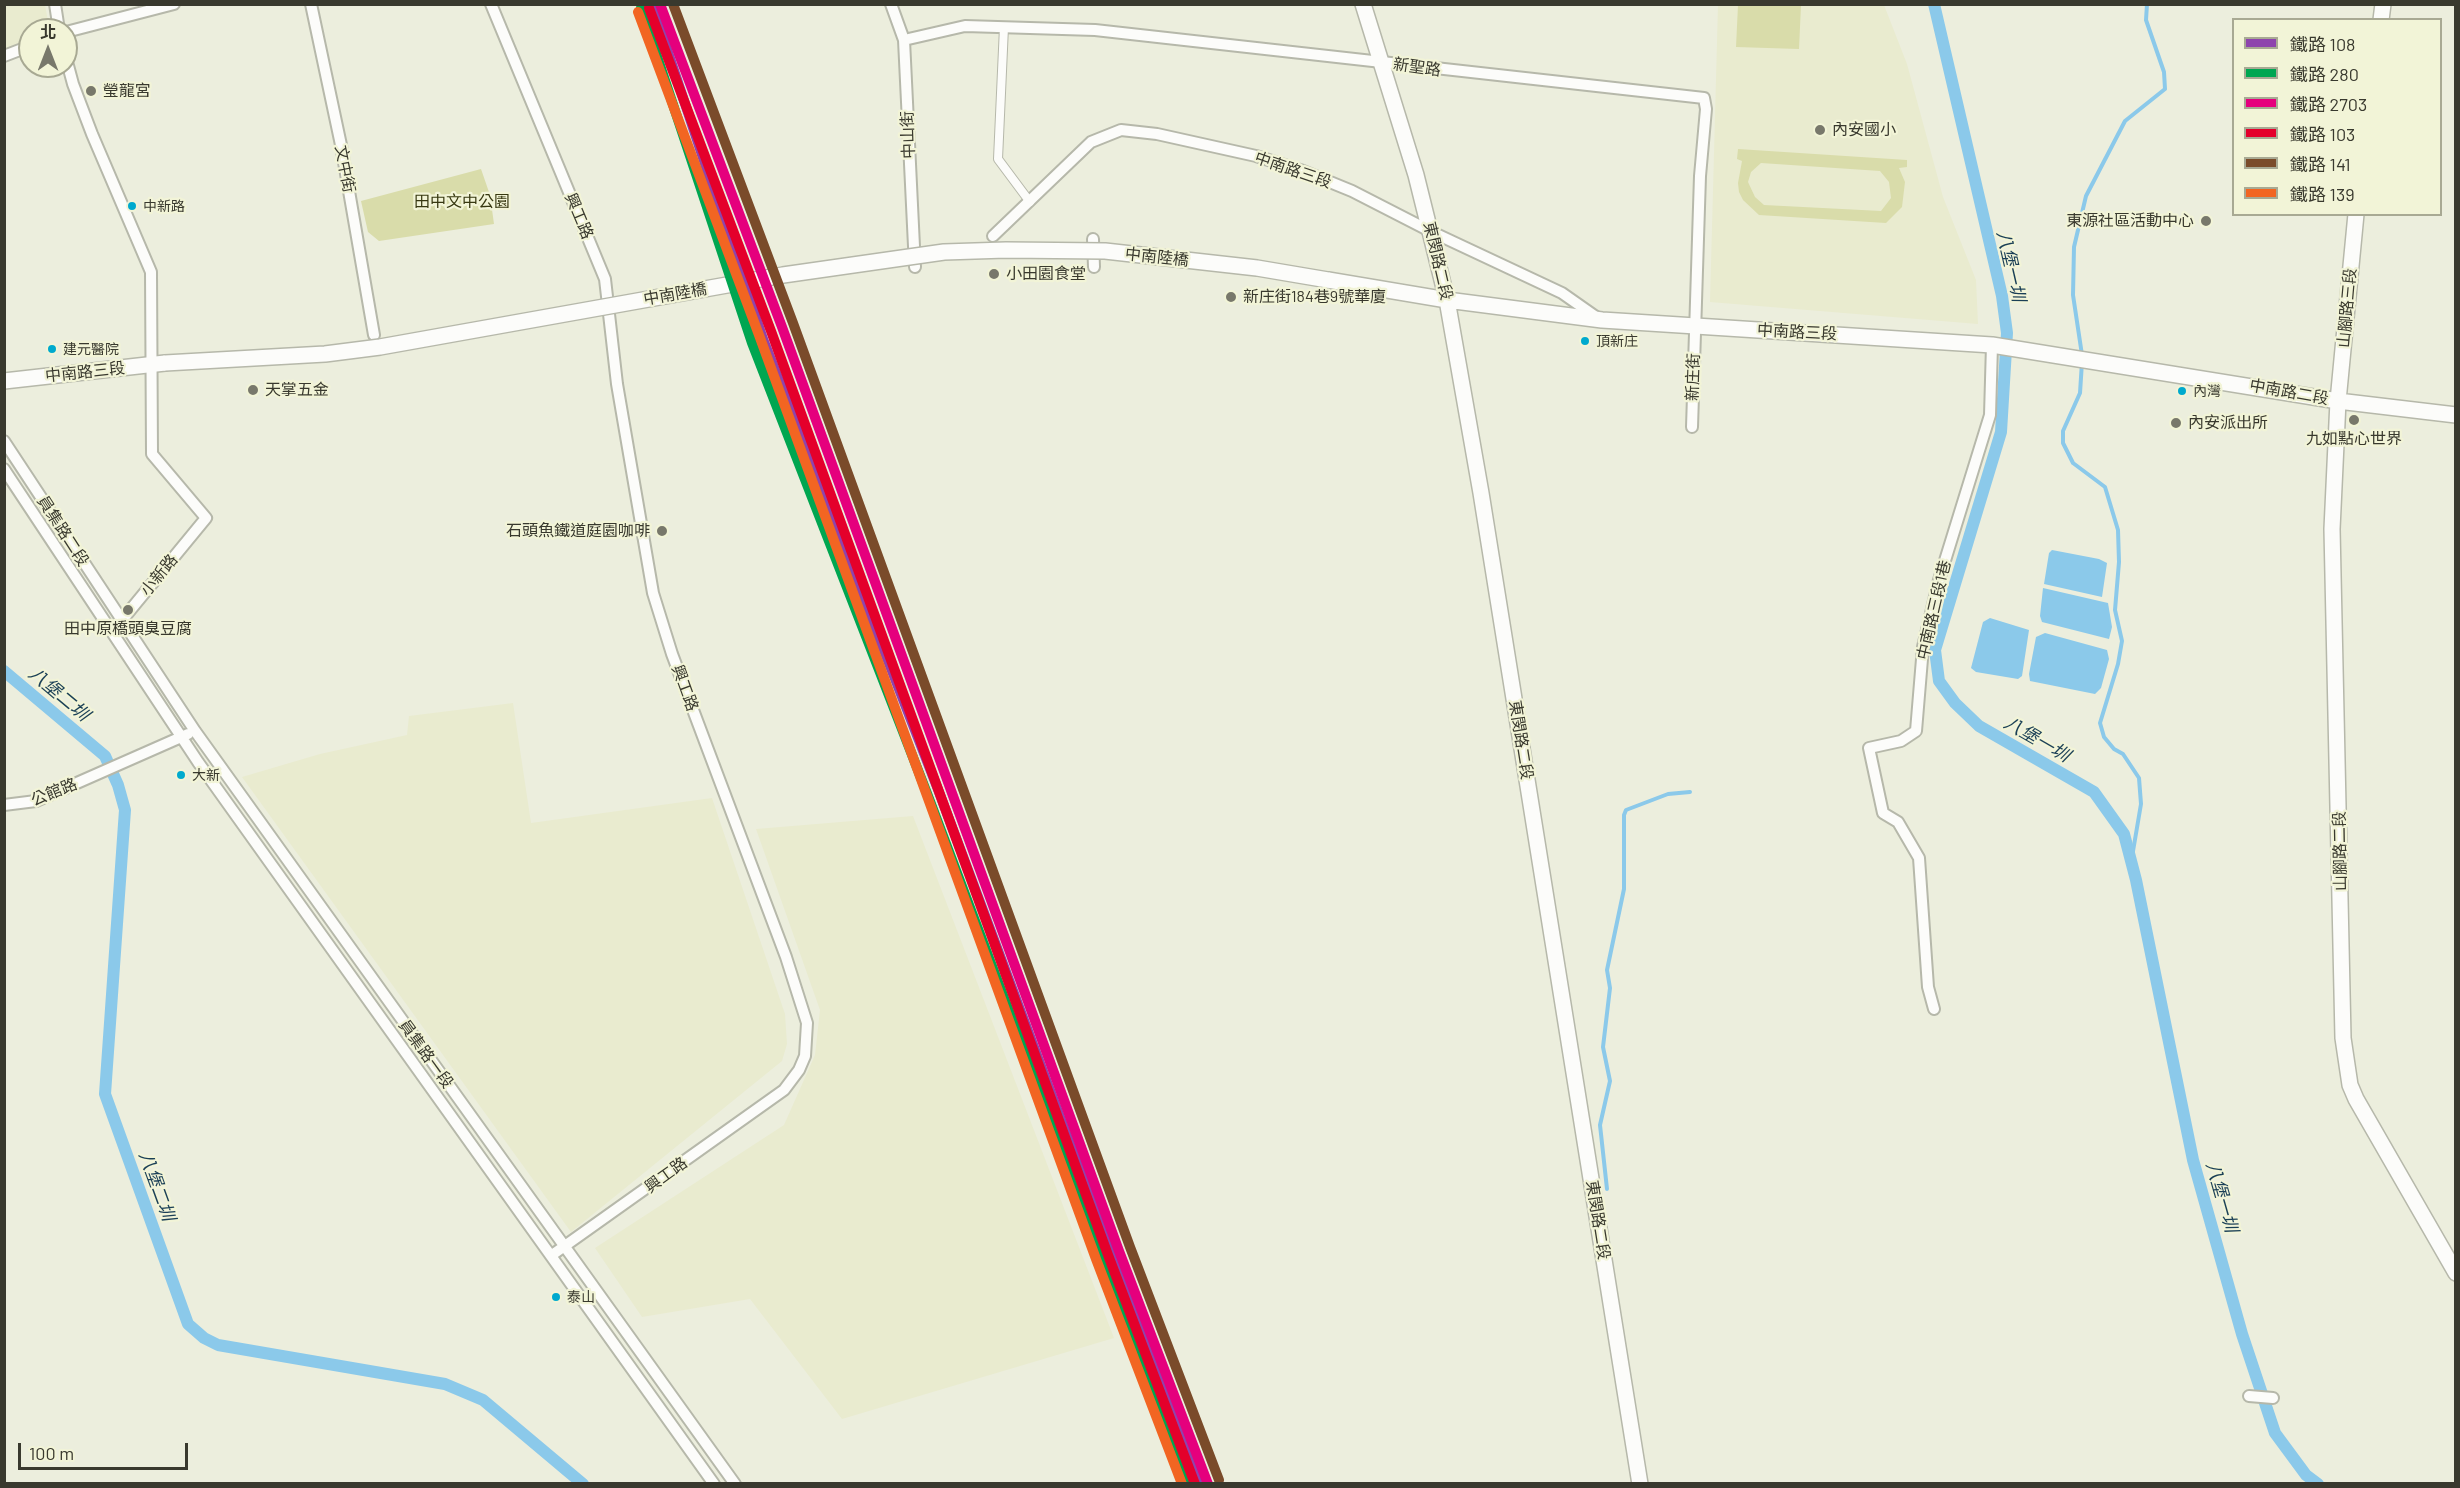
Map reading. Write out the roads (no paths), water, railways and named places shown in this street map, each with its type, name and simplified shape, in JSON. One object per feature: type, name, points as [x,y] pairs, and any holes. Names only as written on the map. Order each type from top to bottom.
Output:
[{"type":"main road","name":"東閔路二段","points":[[1363,4],[1432,232],[1447,300],[1481,493],[1640,1484]]},
{"type":"main road","name":"山腳路三段","points":[[2338,401],[2356,216]]},
{"type":"main road","name":"中南陸橋","points":[[159,364],[325,354],[380,347],[783,275],[944,252],[1006,249],[1105,251],[1257,268],[1328,280]]},
{"type":"main road","name":"中南路三段","points":[[1328,280],[1447,300],[1602,320],[1992,345],[2017,350]]},
{"type":"main road","name":"中南路二段","points":[[2017,350],[2338,401],[2456,416]]},
{"type":"main road","name":"中南路三段","points":[[4,381],[159,364]]},
{"type":"main road","name":"山腳路二段","points":[[2338,401],[2332,529],[2344,1045],[2350,1085],[2356,1099],[2456,1273]]},
{"type":"street","points":[[78,29],[174,4]]},
{"type":"street","name":"文中街","points":[[311,4],[341,145],[374,335]]},
{"type":"street","name":"興工路","points":[[491,4],[605,279],[617,384],[653,593],[672,654],[786,957],[807,1023],[805,1056],[799,1070],[784,1089],[552,1255]]},
{"type":"street","name":"中山街","points":[[891,4],[904,40],[915,267]]},
{"type":"street","name":"新聖路","points":[[904,40],[965,26],[1095,30],[1704,98],[1695,326]]},
{"type":"street","points":[[1004,27],[998,159],[1030,202]]},
{"type":"street","points":[[71,78],[92,134],[151,272],[159,364]]},
{"type":"street","name":"中南路三段","points":[[993,236],[1092,142],[1121,130],[1198,143],[1303,171],[1352,190],[1432,232],[1562,292],[1602,320]]},
{"type":"street","points":[[1093,239],[1094,267]]},
{"type":"street","name":"新庄街","points":[[1692,427],[1695,326]]},
{"type":"street","name":"中南路三段1巷","points":[[1934,1009],[1928,987],[1919,858],[1898,822],[1883,813],[1869,748],[1900,741],[1916,730],[1923,647],[1939,580],[1990,415],[1992,345]]},
{"type":"street","name":"小新路","points":[[111,631],[122,621],[206,518],[152,454],[159,364]]},
{"type":"street","name":"員集路二段","points":[[4,441],[122,621]]},
{"type":"street","name":"員集路二段","points":[[4,469],[111,631]]},
{"type":"street","name":"員集路一段","points":[[122,621],[195,731],[735,1484]]},
{"type":"street","name":"員集路一段","points":[[111,631],[182,737],[328,944],[714,1484]]},
{"type":"street","points":[[182,737],[195,731]]},
{"type":"street","name":"公館路","points":[[4,805],[36,801],[182,737]]},
{"type":"street","points":[[328,944],[341,935]]},
{"type":"street","points":[[2249,1396],[2273,1398]]},
{"type":"water","points":[[2052,550],[2099,559],[2107,563],[2102,597],[2044,584],[2049,553]]},
{"type":"water","points":[[2043,588],[2108,603],[2112,627],[2109,639],[2042,622],[2040,616]]},
{"type":"water","points":[[1990,618],[2029,630],[2022,676],[2018,679],[1976,672],[1971,668],[1983,622]]},
{"type":"water","points":[[2045,633],[2107,650],[2109,659],[2101,688],[2095,694],[2030,681],[2029,674],[2036,637]]},
{"type":"waterway","name":"八堡一圳","points":[[1934,4],[2002,296],[2007,333],[2001,432],[1935,650],[1939,681],[1955,703],[1979,726],[2094,792],[2124,834],[2136,880],[2193,1160],[2242,1334],[2275,1433],[2306,1475],[2318,1484]]},
{"type":"waterway","points":[[2082,355],[2073,295],[2074,247],[2086,196],[2125,121],[2165,89],[2164,72],[2146,20],[2147,4]]},
{"type":"waterway","points":[[2082,362],[2080,393],[2063,431],[2063,443],[2073,463],[2105,487],[2118,530],[2119,562],[2115,610],[2122,641],[2118,664],[2100,723],[2104,737],[2114,749],[2123,754],[2139,778],[2141,804],[2131,863]]},
{"type":"waterway","name":"八堡二圳","points":[[4,671],[105,756],[118,785],[125,810],[105,1094],[188,1324],[204,1338],[218,1345],[445,1384],[483,1400],[583,1484]]},
{"type":"waterway","points":[[1607,1189],[1600,1125],[1610,1081],[1603,1047],[1610,988],[1607,970],[1624,889],[1624,815],[1626,810],[1668,794],[1690,792]]},
{"type":"rail line","name":"108","points":[[652,4],[763,339],[939,792],[1111,1254],[1200,1484]]},
{"type":"rail line","name":"2703","points":[[660,4],[782,327],[1119,1251],[1208,1484]]},
{"type":"rail line","name":"141","points":[[673,4],[793,323],[1130,1247],[1219,1480]]},
{"type":"rail line","name":"280","points":[[641,8],[752,343],[928,796],[1187,1484]]},
{"type":"rail line","name":"103","points":[[649,8],[771,331],[1108,1255],[1195,1484]]},
{"type":"rail line","name":"139","points":[[638,12],[759,335],[1096,1259],[1182,1484]]},
{"type":"place","name":"瑩龍宮","points":[[91,91]]},
{"type":"place","name":"內安國小","points":[[1820,130]]},
{"type":"place","name":"中新路","points":[[132,206]]},
{"type":"place","name":"東源社區活動中心","points":[[2206,221]]},
{"type":"place","name":"小田園食堂","points":[[994,274]]},
{"type":"place","name":"新庄街184巷9號華廈","points":[[1231,297]]},
{"type":"place","name":"頂新庄","points":[[1585,341]]},
{"type":"place","name":"建元醫院","points":[[52,349]]},
{"type":"place","name":"天掌五金","points":[[253,390]]},
{"type":"place","name":"內灣","points":[[2182,391]]},
{"type":"place","name":"九如點心世界","points":[[2354,420]]},
{"type":"place","name":"內安派出所","points":[[2176,423]]},
{"type":"place","name":"石頭魚鐵道庭園咖啡","points":[[662,531]]},
{"type":"place","name":"田中原橋頭臭豆腐","points":[[128,610]]},
{"type":"place","name":"大新","points":[[181,775]]},
{"type":"place","name":"泰山","points":[[556,1297]]},
{"type":"park label","name":"田中文中公園","points":[[462,202]]}]
